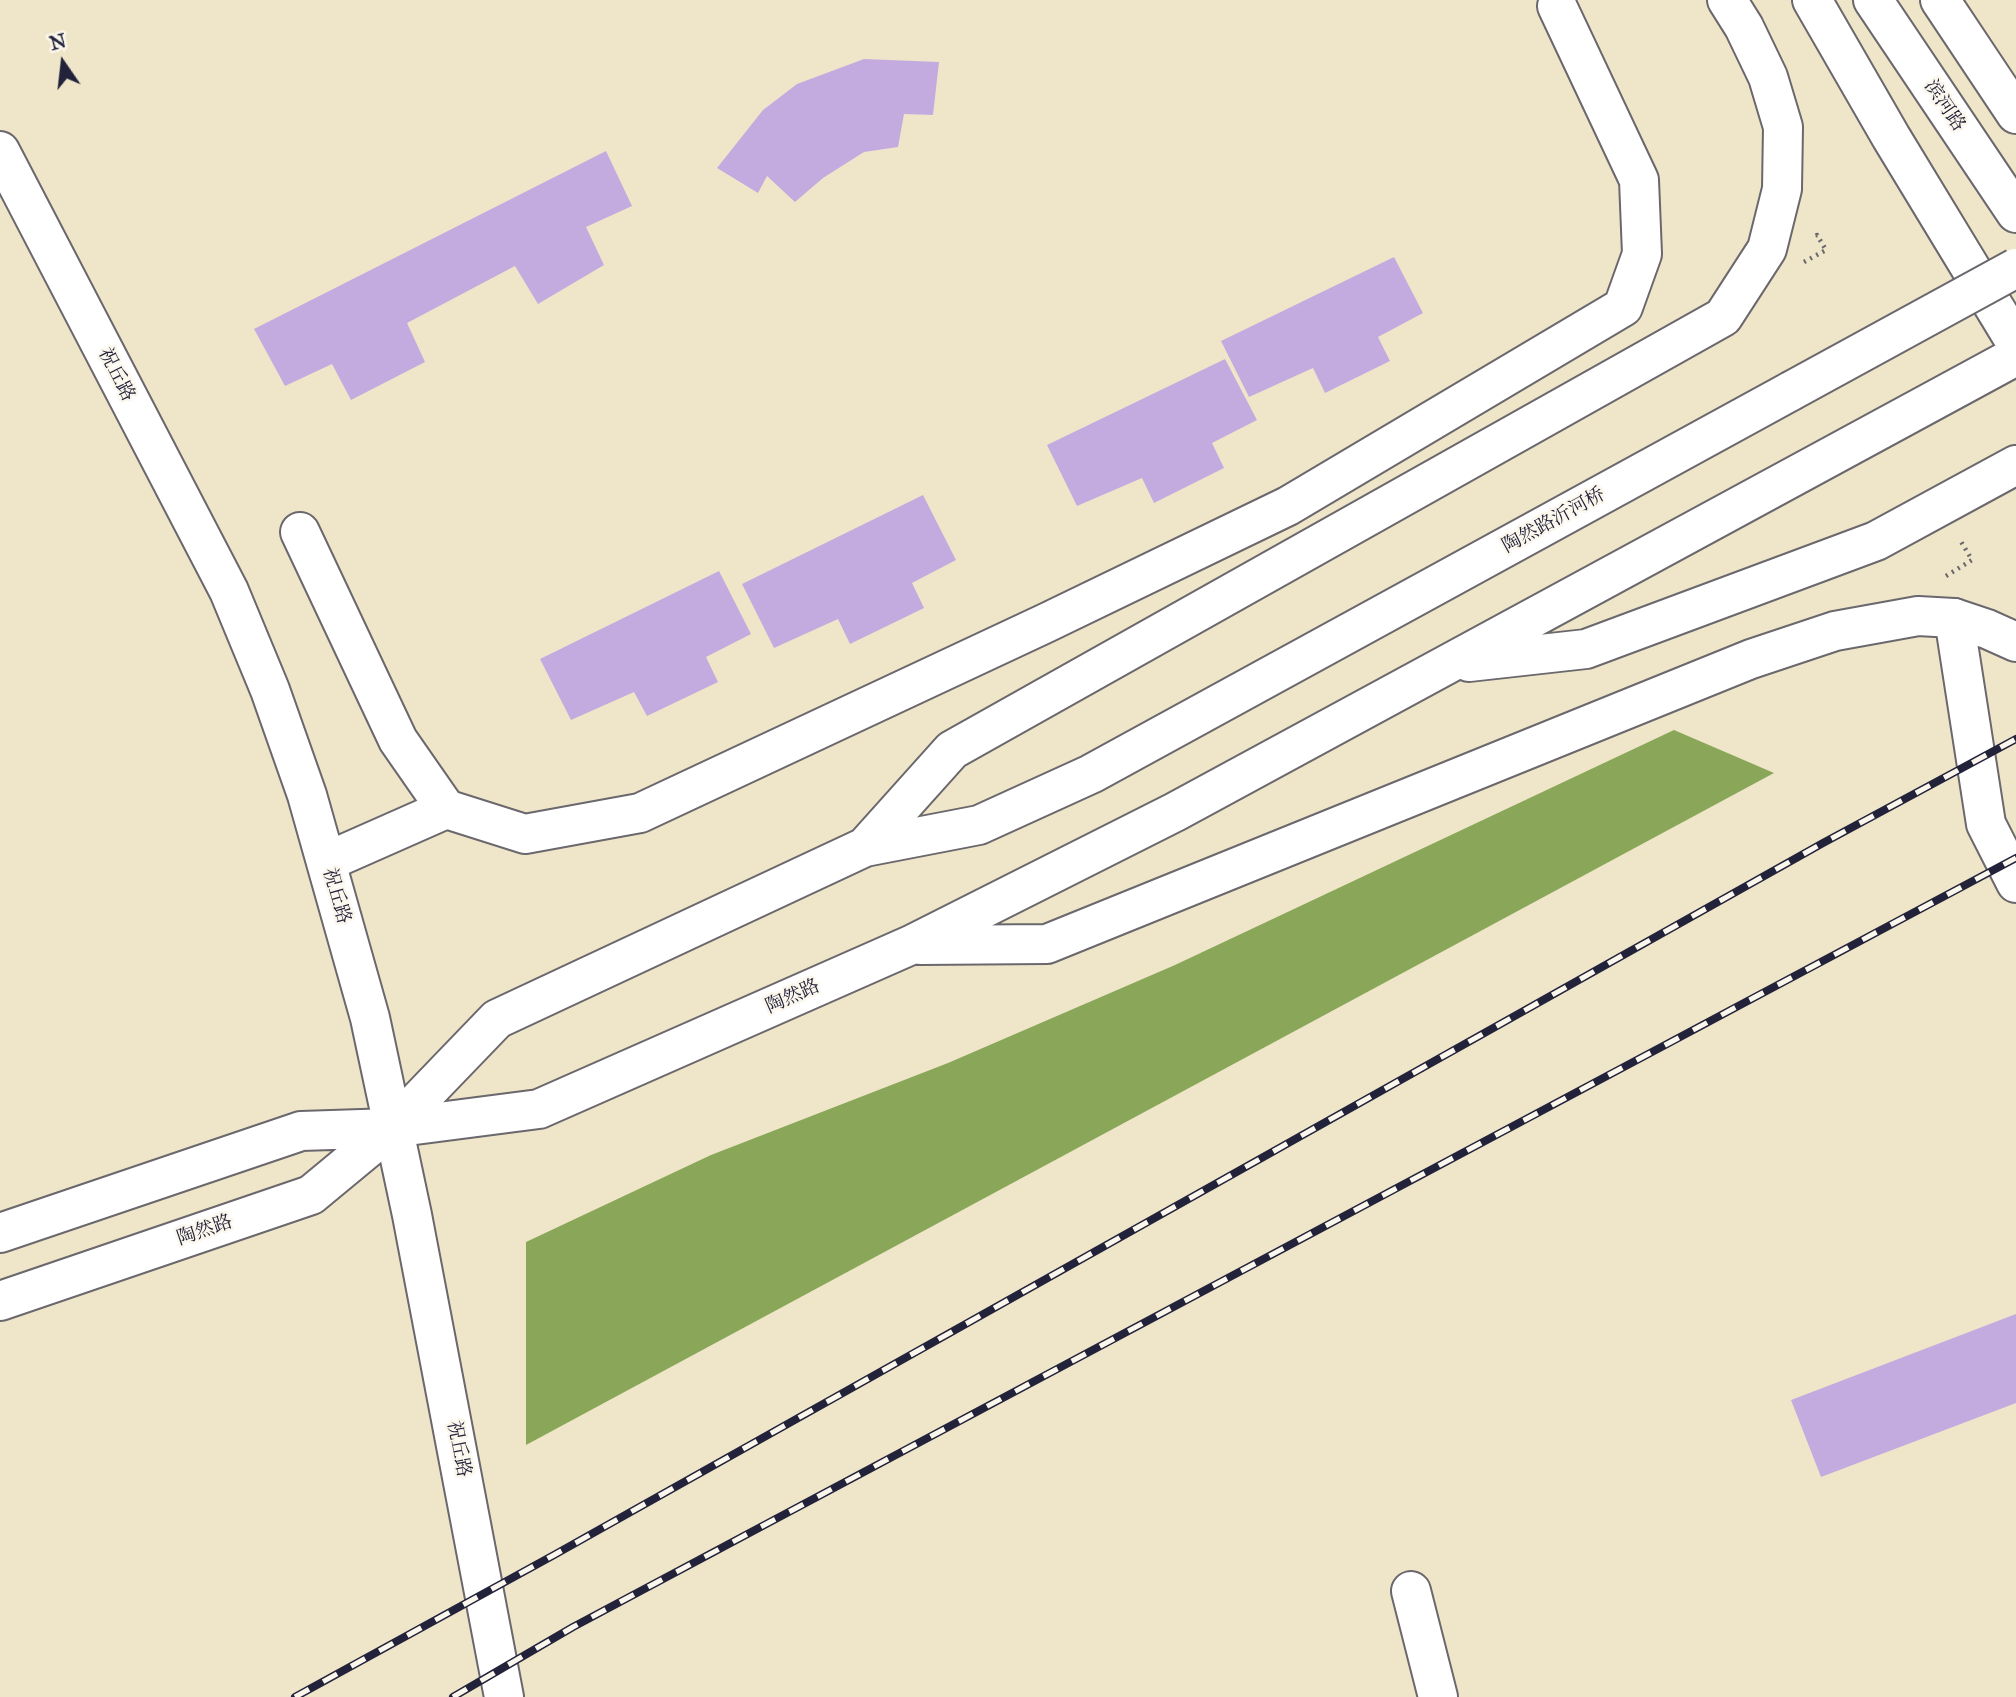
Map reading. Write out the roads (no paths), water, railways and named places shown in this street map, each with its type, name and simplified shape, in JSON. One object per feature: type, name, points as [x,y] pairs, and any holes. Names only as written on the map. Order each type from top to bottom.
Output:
[{"type":"main road","points":[[865,847],[952,750],[1723,317],[1767,249],[1782,189],[1783,127],[1768,77],[1744,27],[1727,0]]},
{"type":"main road","points":[[1812,0],[1891,137],[2016,343]]},
{"type":"main road","name":"滨河路","points":[[1873,0],[2016,213]]},
{"type":"main road","points":[[1940,0],[2016,114]]},
{"type":"main road","points":[[300,532],[398,740],[446,809],[525,834],[640,813],[1046,623],[1288,506],[1623,307],[1642,254],[1639,180],[1557,6]]},
{"type":"main road","name":"祝丘路","points":[[0,151],[229,592],[270,690],[307,795],[370,1018],[449,1399],[504,1697]]},
{"type":"main road","name":"陶然路沂河桥","points":[[1091,774],[2016,268]]},
{"type":"main road","points":[[1450,664],[2016,356]]},
{"type":"main road","points":[[1450,664],[1586,649],[1876,541],[2016,466]]},
{"type":"main road","points":[[911,945],[1047,944],[1751,659],[1835,631],[1917,616],[1954,618],[2016,642]]},
{"type":"main road","points":[[1954,618],[1986,824],[2016,883]]},
{"type":"main road","name":"陶然路","points":[[0,1233],[301,1130],[392,1128],[538,1109],[911,945],[1175,812],[1450,664]]},
{"type":"main road","name":"陶然路","points":[[0,1301],[311,1195],[392,1128],[497,1019],[865,847],[979,825],[1091,774]]},
{"type":"main road","points":[[326,862],[446,809]]},
{"type":"main road","points":[[1411,1591],[1438,1697]]},
{"type":"railway","points":[[295,1697],[554,1555],[1823,843],[2016,739]]},
{"type":"railway","points":[[453,1697],[573,1627],[2016,858]]}]
